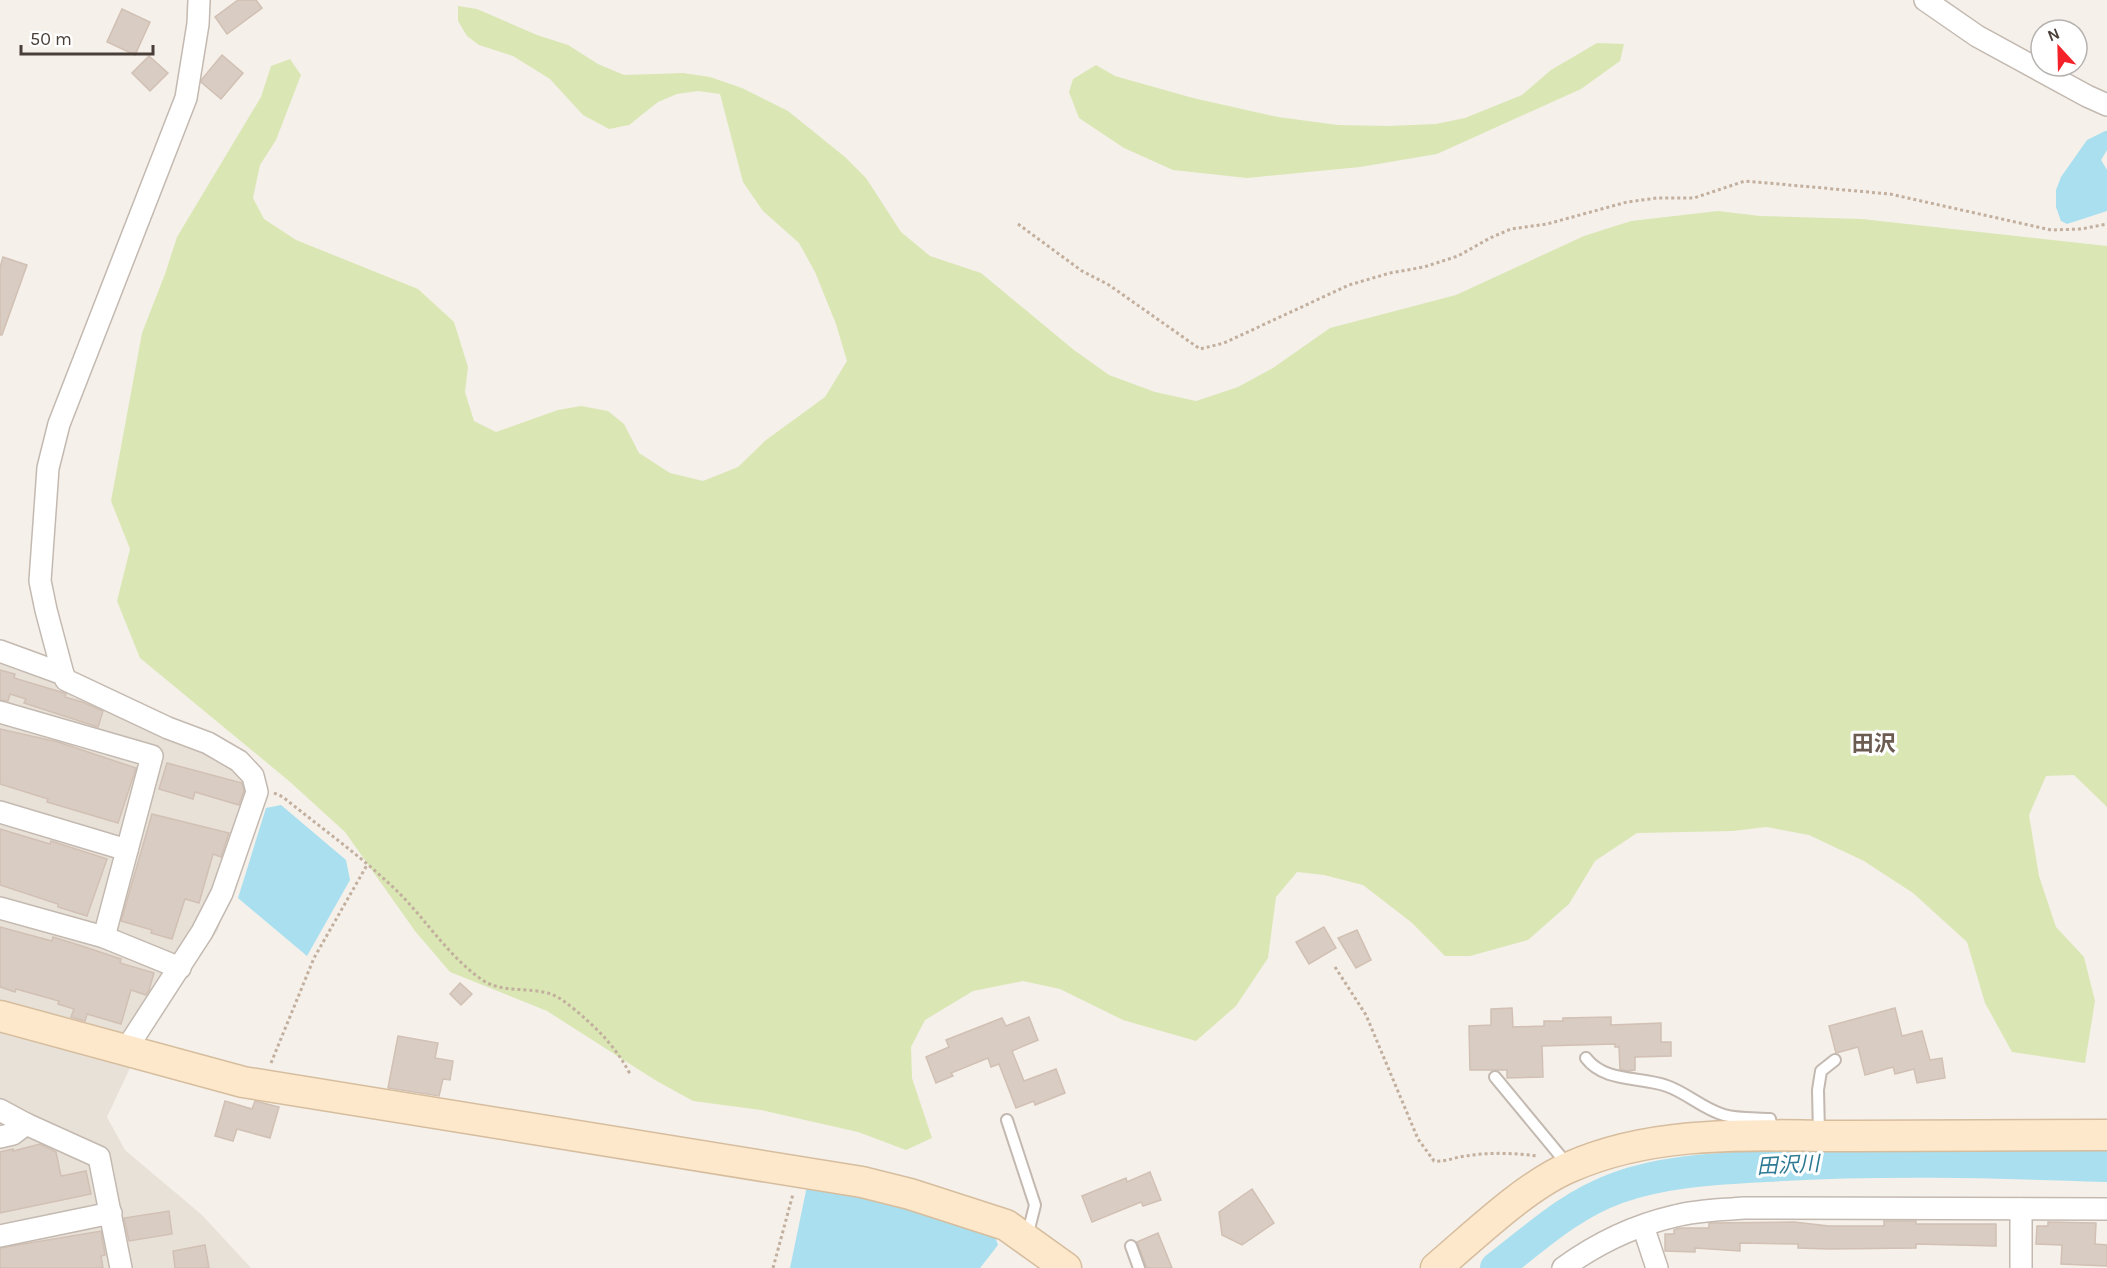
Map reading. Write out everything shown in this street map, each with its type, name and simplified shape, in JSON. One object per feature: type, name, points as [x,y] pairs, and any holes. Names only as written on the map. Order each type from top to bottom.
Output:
[{"type":"street","points":[[125,1051],[180,968],[222,893],[257,792],[253,776],[239,761],[219,749],[168,728],[66,680],[40,581],[48,468],[59,424],[186,98],[198,24],[199,0]]},
{"type":"street","points":[[1925,0],[1977,36],[2107,105]]},
{"type":"street","points":[[0,651],[63,674]]},
{"type":"street","points":[[0,712],[152,756],[104,937]]},
{"type":"street","points":[[0,812],[127,850]]},
{"type":"street","points":[[0,908],[104,937],[180,968]]},
{"type":"street","points":[[0,1016],[243,1082],[862,1182],[910,1194],[1006,1225],[1066,1268]]},
{"type":"street","points":[[0,1110],[99,1157],[121,1268]]},
{"type":"street","points":[[0,1137],[13,1134],[26,1124]]},
{"type":"street","points":[[1436,1268],[1522,1197],[1565,1169],[1635,1146],[1675,1139],[1775,1136],[2107,1135]]},
{"type":"street","points":[[1563,1268],[1592,1248],[1643,1226],[1676,1216],[1744,1208],[2107,1209]]},
{"type":"street","points":[[2020,1209],[2021,1268]]},
{"type":"street","points":[[0,1236],[111,1214]]},
{"type":"street","points":[[1643,1226],[1657,1268]]},
{"type":"lane","points":[[1586,1058],[1605,1073],[1665,1085],[1710,1110],[1726,1116],[1770,1119],[1775,1136]]},
{"type":"lane","points":[[1819,1136],[1818,1090],[1821,1071],[1835,1060]]},
{"type":"lane","points":[[1495,1077],[1565,1169]]},
{"type":"lane","points":[[1007,1120],[1035,1205],[1026,1240]]},
{"type":"lane","points":[[1131,1246],[1139,1268]]},
{"type":"path","points":[[1018,224],[1082,271],[1109,285],[1200,349],[1224,343],[1349,285],[1390,273],[1424,267],[1458,256],[1510,230],[1547,224],[1627,202],[1657,198],[1694,198],[1745,182],[1890,194],[2051,230],[2081,229],[2107,224]]},
{"type":"path","points":[[254,783],[283,797],[396,890],[463,964],[482,980],[493,986],[547,993],[558,997],[607,1038],[620,1055],[630,1074]]},
{"type":"path","points":[[262,1085],[314,958],[367,865]]},
{"type":"path","points":[[1335,968],[1366,1015],[1418,1139],[1434,1161],[1445,1162],[1480,1154],[1536,1156],[1565,1169]]},
{"type":"path","points":[[773,1268],[799,1172]]},
{"type":"shaded area","points":[[0,648],[231,750],[262,790],[218,930],[145,1036],[107,1117],[125,1150],[202,1215],[251,1268],[0,1268]]},
{"type":"green space","points":[[458,6],[477,9],[537,35],[568,45],[598,64],[624,75],[683,73],[710,77],[742,88],[788,111],[845,157],[866,178],[901,232],[930,256],[981,273],[1074,350],[1109,375],[1155,392],[1196,401],[1238,387],[1273,368],[1330,328],[1456,295],[1584,236],[1631,221],[1718,211],[1760,216],[1862,219],[2107,246],[2107,807],[2074,775],[2046,776],[2029,815],[2039,876],[2056,927],[2084,957],[2095,1001],[2085,1063],[2012,1052],[1985,1003],[1967,942],[1913,893],[1864,861],[1809,835],[1766,827],[1733,831],[1637,833],[1595,861],[1569,904],[1528,940],[1470,956],[1445,956],[1411,922],[1363,885],[1324,875],[1297,872],[1276,897],[1268,958],[1236,1006],[1196,1041],[1123,1020],[1060,989],[1023,981],[973,991],[925,1020],[911,1047],[912,1078],[932,1138],[906,1150],[858,1132],[761,1110],[693,1101],[655,1080],[547,1011],[450,972],[415,931],[345,832],[289,781],[140,658],[117,601],[130,549],[111,501],[142,333],[177,237],[261,97],[271,66],[290,59],[301,75],[276,140],[260,165],[253,198],[264,219],[296,240],[418,289],[454,322],[468,367],[465,392],[474,421],[496,432],[558,410],[581,406],[608,411],[624,424],[639,453],[670,473],[703,481],[738,467],[766,440],[825,397],[847,361],[836,324],[815,272],[799,243],[763,211],[743,182],[720,94],[698,91],[677,94],[658,102],[629,125],[609,129],[583,115],[550,79],[513,56],[479,45],[467,36],[458,21]]},
{"type":"green space","points":[[1597,43],[1624,44],[1620,61],[1581,89],[1437,154],[1360,167],[1247,178],[1173,170],[1124,148],[1079,118],[1069,92],[1073,79],[1096,65],[1115,76],[1193,98],[1278,117],[1338,125],[1436,124],[1465,118],[1522,95],[1551,70]]},
{"type":"water","points":[[2107,131],[2107,150],[2101,160],[2107,170],[2107,211],[2067,224],[2061,221],[2056,207],[2056,190],[2061,177],[2087,140]]},
{"type":"water","points":[[281,805],[346,860],[350,880],[307,956],[238,898],[266,808]]},
{"type":"water","points":[[807,1186],[922,1205],[988,1233],[996,1239],[998,1245],[980,1268],[790,1268]]},
{"type":"building","points":[[238,0],[256,0],[262,8],[227,34],[215,17]]},
{"type":"building","points":[[122,9],[150,22],[135,55],[107,42]]},
{"type":"building","points":[[222,55],[243,73],[221,99],[201,82]]},
{"type":"building","points":[[149,56],[168,73],[150,91],[132,73]]},
{"type":"building","points":[[3,257],[27,265],[2,335],[0,335],[0,267]]},
{"type":"building","points":[[0,670],[15,674],[14,678],[61,692],[66,694],[65,697],[103,711],[98,727],[24,703],[26,699],[10,694],[8,701],[0,700]]},
{"type":"building","points":[[0,729],[58,742],[136,768],[118,823],[47,802],[48,799],[0,784]]},
{"type":"building","points":[[167,763],[242,783],[244,791],[239,805],[195,792],[193,799],[159,789]]},
{"type":"building","points":[[152,814],[229,833],[221,857],[213,854],[199,903],[185,899],[172,939],[151,933],[152,930],[121,921]]},
{"type":"building","points":[[0,829],[50,844],[51,841],[107,859],[87,916],[0,885]]},
{"type":"building","points":[[0,927],[52,941],[53,937],[121,959],[120,963],[154,973],[149,990],[146,995],[131,990],[121,1024],[87,1014],[85,1021],[71,1017],[74,1009],[58,1004],[59,1001],[0,987]]},
{"type":"building","points":[[1324,927],[1336,948],[1309,964],[1296,942]]},
{"type":"building","points":[[1357,930],[1371,960],[1356,968],[1338,938]]},
{"type":"building","points":[[460,983],[472,994],[461,1005],[450,994]]},
{"type":"building","points":[[1512,1008],[1513,1027],[1544,1026],[1544,1021],[1563,1021],[1563,1018],[1611,1017],[1611,1025],[1661,1023],[1661,1042],[1671,1042],[1671,1056],[1635,1057],[1635,1070],[1627,1071],[1620,1069],[1619,1047],[1615,1047],[1615,1044],[1542,1046],[1543,1077],[1507,1078],[1507,1070],[1470,1070],[1469,1026],[1491,1025],[1491,1009]]},
{"type":"building","points":[[1895,1008],[1902,1036],[1922,1031],[1930,1060],[1942,1058],[1945,1078],[1917,1083],[1914,1069],[1895,1074],[1893,1067],[1865,1075],[1858,1047],[1836,1053],[1829,1026]]},
{"type":"building","points":[[1029,1017],[1038,1040],[1012,1051],[1024,1081],[1056,1069],[1065,1093],[1035,1105],[1034,1101],[1016,1108],[999,1064],[991,1067],[988,1058],[951,1073],[953,1076],[936,1083],[926,1057],[949,1047],[946,1040],[1002,1018],[1006,1026]]},
{"type":"building","points":[[398,1036],[438,1043],[435,1058],[453,1061],[450,1080],[443,1079],[439,1096],[388,1088]]},
{"type":"building","points":[[225,1101],[252,1109],[255,1101],[279,1107],[270,1138],[237,1129],[233,1141],[215,1136]]},
{"type":"building","points":[[40,1144],[56,1152],[61,1176],[86,1171],[91,1194],[0,1213],[0,1152]]},
{"type":"building","points":[[1150,1172],[1161,1200],[1143,1206],[1141,1202],[1092,1222],[1082,1196],[1126,1178],[1127,1182]]},
{"type":"building","points":[[1252,1189],[1274,1223],[1242,1245],[1222,1235],[1219,1212]]},
{"type":"building","points":[[169,1211],[172,1234],[129,1241],[124,1218]]},
{"type":"building","points":[[1884,1221],[1916,1221],[1916,1224],[1996,1224],[1996,1246],[1916,1244],[1916,1248],[1829,1249],[1798,1248],[1798,1244],[1740,1243],[1740,1251],[1695,1248],[1695,1252],[1665,1251],[1665,1234],[1674,1234],[1674,1230],[1679,1228],[1709,1228],[1709,1223],[1794,1222],[1829,1226],[1884,1226]]},
{"type":"building","points":[[2048,1222],[2096,1223],[2095,1244],[2107,1245],[2107,1266],[2061,1264],[2062,1245],[2036,1244],[2037,1226],[2048,1226]]},
{"type":"building","points":[[101,1231],[105,1255],[101,1256],[103,1268],[0,1268],[0,1248]]},
{"type":"building","points":[[1158,1233],[1172,1268],[1147,1268],[1146,1266],[1137,1242]]},
{"type":"building","points":[[205,1245],[209,1268],[175,1268],[173,1251]]},
{"type":"waterway","name":"田沢川","points":[[1496,1268],[1584,1203],[1635,1182],[1672,1174],[1728,1168],[1851,1162],[1979,1162],[2107,1166]]},
{"type":"district","name":"田沢","points":[[1874,743]]}]
